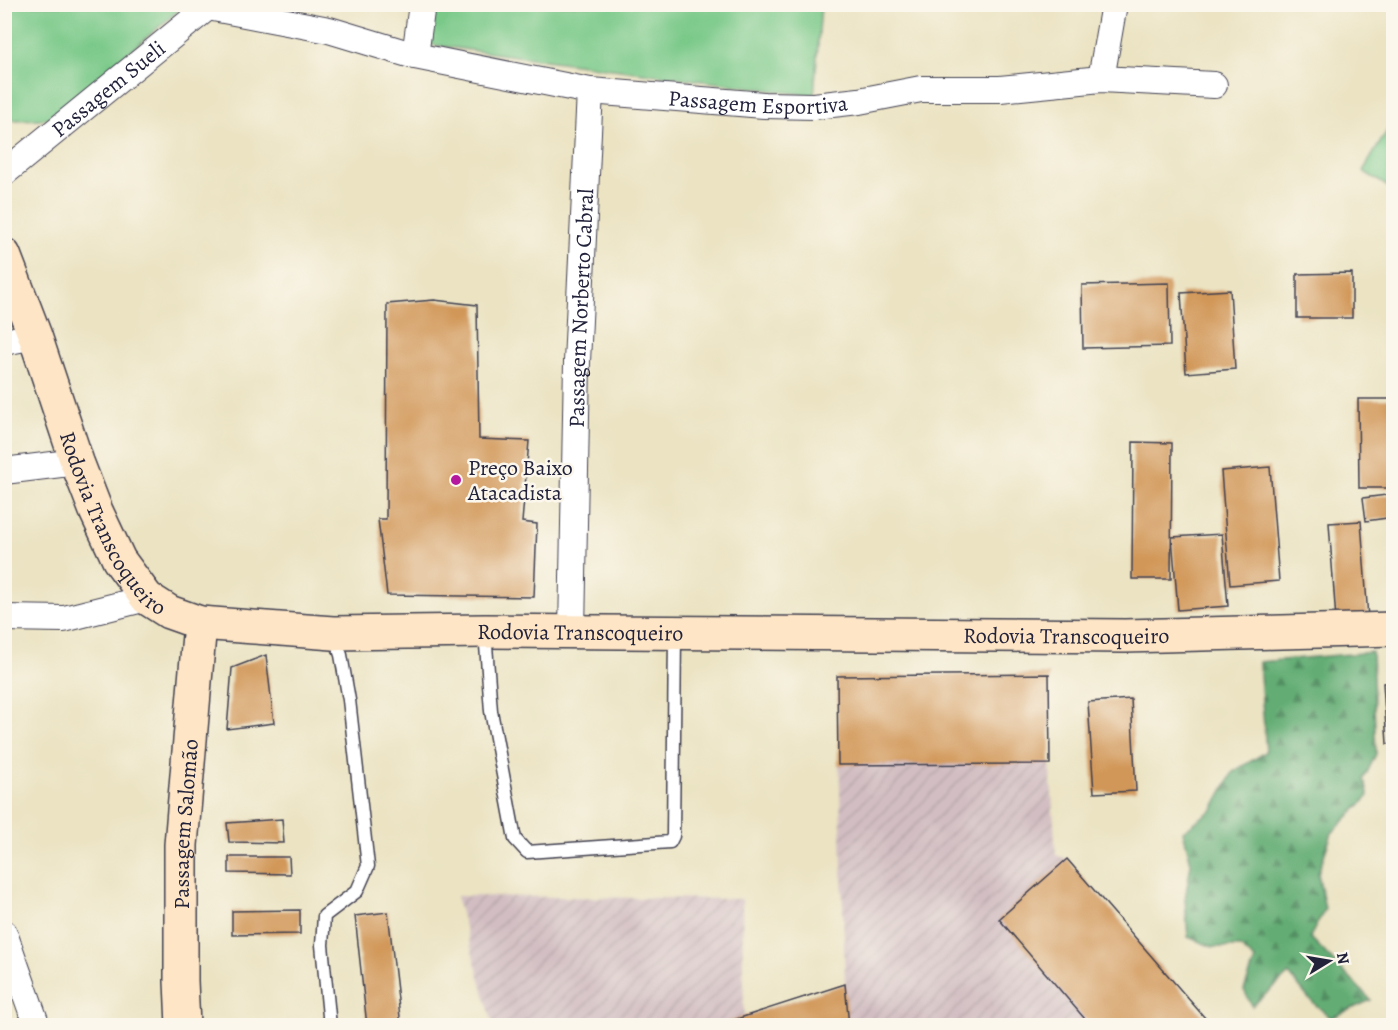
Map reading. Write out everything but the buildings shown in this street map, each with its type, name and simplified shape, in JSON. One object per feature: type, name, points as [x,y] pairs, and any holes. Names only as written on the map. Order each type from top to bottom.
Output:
[{"type":"main road","name":"Rodovia Transcoqueiro","points":[[5,259],[20,339],[119,560],[147,597],[169,612],[200,623],[333,633],[485,631],[1125,636],[1394,629]]},
{"type":"main road","name":"Passagem Salomão","points":[[183,1026],[181,845],[200,623]]},
{"type":"street","points":[[415,56],[422,4]]},
{"type":"street","points":[[1101,79],[1114,4]]},
{"type":"street","name":"Passagem Esportiva","points":[[208,6],[329,30],[415,56],[590,91],[764,105],[814,106],[858,101],[921,89],[1000,89],[1101,79],[1214,85]]},
{"type":"street","name":"Passagem Sueli","points":[[4,173],[208,6]]},
{"type":"street","name":"Passagem Norberto Cabral","points":[[572,632],[577,362],[590,91]]},
{"type":"street","points":[[4,471],[77,462]]},
{"type":"street","points":[[4,618],[64,619],[147,597]]},
{"type":"street","points":[[4,933],[37,1026]]},
{"type":"lane","points":[[485,631],[491,711],[514,839],[527,852],[670,842],[673,836],[675,633]]},
{"type":"lane","points":[[330,1026],[322,945],[324,916],[357,891],[368,866],[349,700],[342,655],[333,633]]},
{"type":"shaded area","points":[[1049,674],[1050,764],[1056,855],[1067,859],[1212,1025],[493,1025],[456,896],[742,899],[744,1016],[845,984],[837,676]]},
{"type":"green space","points":[[4,5],[185,5],[50,119],[12,120],[5,107]]},
{"type":"green space","points":[[430,5],[821,5],[814,96],[425,44]]},
{"type":"green space","points":[[1393,121],[1393,190],[1363,171]]},
{"type":"green space","points":[[1372,652],[1376,754],[1364,779],[1369,796],[1332,833],[1318,873],[1325,909],[1310,937],[1371,1000],[1331,1018],[1309,999],[1289,974],[1252,1006],[1244,990],[1255,960],[1240,947],[1213,947],[1188,937],[1185,899],[1191,863],[1183,831],[1213,809],[1233,772],[1266,752],[1259,662]]},
{"type":"place","name":"Preço Baixo Atacadista","points":[[456,480]]}]
